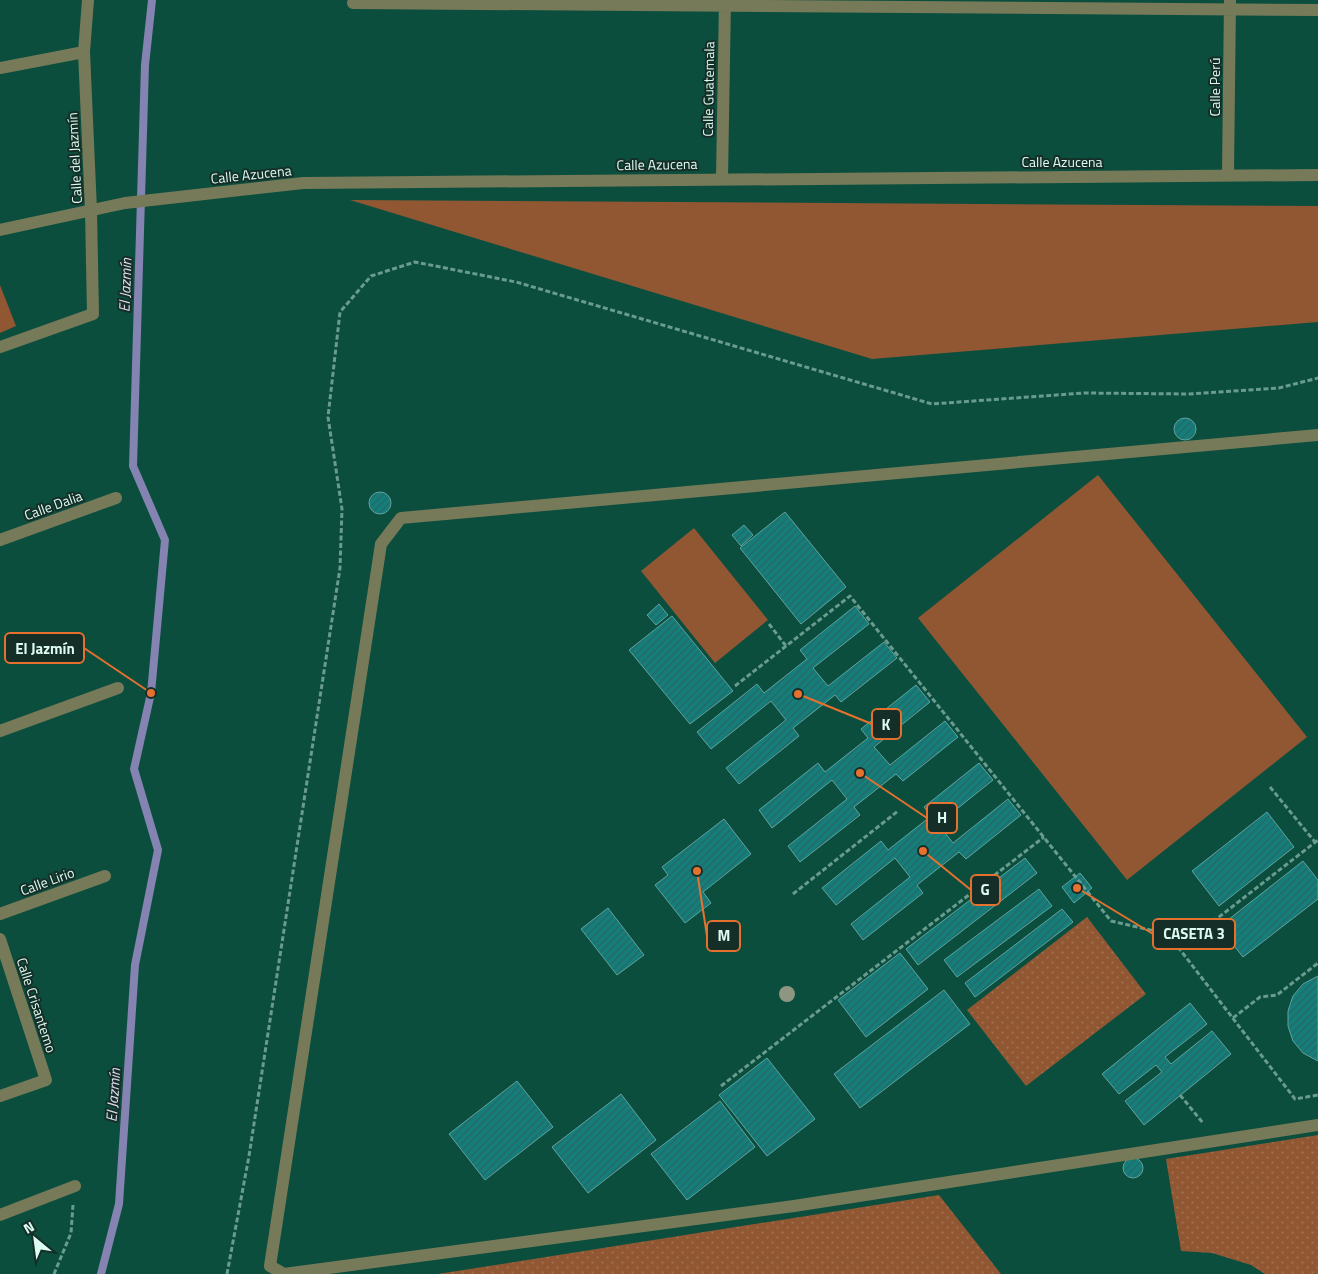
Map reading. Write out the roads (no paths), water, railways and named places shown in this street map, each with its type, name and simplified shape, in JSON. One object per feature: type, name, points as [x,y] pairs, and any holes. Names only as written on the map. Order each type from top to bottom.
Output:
[{"type":"street","name":"Calle del Jazmín","points":[[0,347],[93,314],[91,210],[84,52],[88,0]]},
{"type":"street","points":[[353,3],[1230,4],[1318,10]]},
{"type":"street","name":"Calle Guatemala","points":[[722,178],[724,3]]},
{"type":"street","name":"Calle Perú","points":[[1228,174],[1230,4]]},
{"type":"street","points":[[0,68],[84,52]]},
{"type":"street","name":"Calle Azucena","points":[[0,230],[125,203],[303,183],[1228,174],[1318,175]]},
{"type":"street","points":[[1318,435],[401,518],[381,544],[270,1266],[284,1274],[794,1206],[1318,1125]]},
{"type":"street","name":"Calle Dalia","points":[[0,540],[116,498]]},
{"type":"street","points":[[0,731],[118,688]]},
{"type":"street","name":"Calle Lirio","points":[[0,914],[105,876]]},
{"type":"street","name":"Calle Crisantemo","points":[[0,939],[46,1080],[0,1096]]},
{"type":"street","points":[[0,1215],[75,1186]]},
{"type":"waterway","name":"El Jazmín","points":[[101,1274],[119,1204],[135,965],[158,850],[134,769],[151,693],[165,540],[133,466],[145,65],[152,0]]},
{"type":"place","name":"El Jazmín","points":[[151,693]]},
{"type":"place","name":"K","points":[[798,694]]},
{"type":"place","name":"H","points":[[860,773]]},
{"type":"place","name":"G","points":[[923,851]]},
{"type":"place","name":"M","points":[[697,871]]},
{"type":"place","name":"CASETA 3","points":[[1077,888]]}]
